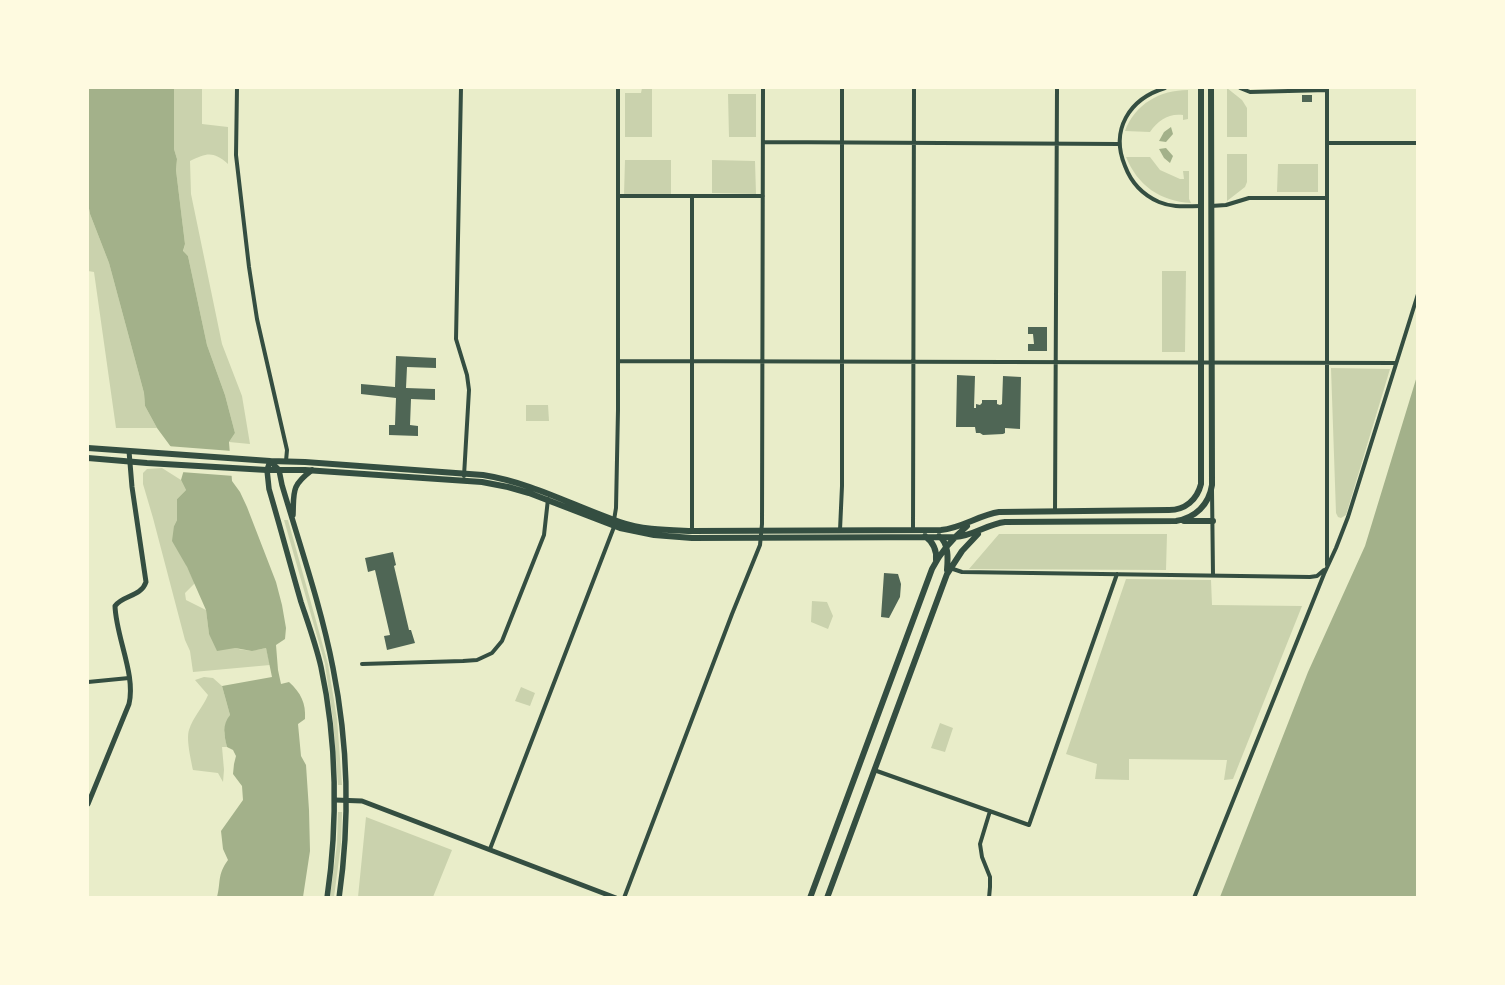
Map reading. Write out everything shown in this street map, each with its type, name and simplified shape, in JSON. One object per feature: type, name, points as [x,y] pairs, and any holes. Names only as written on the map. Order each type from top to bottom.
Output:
[{"type":"main road","points":[[1200,88],[1211,103]]},
{"type":"main road","points":[[88,448],[286,461],[510,480],[614,523],[692,534],[924,533],[950,529],[980,517],[999,512],[1174,510],[1184,507],[1192,502],[1201,484],[1200,88]]},
{"type":"main road","points":[[1176,521],[1191,516],[1201,508],[1208,498],[1212,485],[1211,88]]},
{"type":"main road","points":[[1201,191],[1205,200],[1211,206]]},
{"type":"main road","points":[[88,458],[268,470],[464,476]]},
{"type":"main road","points":[[270,461],[268,470],[269,488],[321,666],[329,719],[335,800],[333,848],[327,898]]},
{"type":"main road","points":[[270,461],[279,470],[312,583],[333,666],[341,718],[347,800],[339,898]]},
{"type":"main road","points":[[279,470],[286,461]]},
{"type":"main road","points":[[292,518],[296,487],[301,479],[312,470]]},
{"type":"main road","points":[[278,521],[281,513],[287,512],[292,518]]},
{"type":"main road","points":[[810,898],[936,560],[955,537],[980,517]]},
{"type":"main road","points":[[762,534],[913,530],[940,537],[955,537],[970,535],[992,524],[1005,522],[1213,521]]},
{"type":"main road","points":[[827,898],[948,571],[962,551],[984,529]]},
{"type":"main road","points":[[924,533],[935,547],[936,560]]},
{"type":"main road","points":[[940,537],[946,547],[948,571]]},
{"type":"street","points":[[237,88],[236,155],[248,267],[257,319],[287,450],[286,461]]},
{"type":"street","points":[[461,88],[456,340],[467,375],[469,390],[464,476]]},
{"type":"street","points":[[490,849],[614,523],[618,361],[618,88]]},
{"type":"street","points":[[624,898],[760,545],[762,534],[763,88]]},
{"type":"street","points":[[840,531],[842,88]]},
{"type":"street","points":[[913,530],[914,88]]},
{"type":"street","points":[[1055,510],[1056,88]]},
{"type":"street","points":[[1165,88],[1147,96],[1131,110],[1124,120],[1119,144],[1123,162],[1135,184],[1159,202],[1171,206],[1201,206]]},
{"type":"street","points":[[948,571],[1310,577],[1319,575],[1327,567],[1327,89],[1250,92],[1240,88]]},
{"type":"street","points":[[763,142],[1119,144]]},
{"type":"street","points":[[1327,143],[1418,143]]},
{"type":"street","points":[[618,196],[763,196]]},
{"type":"street","points":[[692,196],[692,534]]},
{"type":"street","points":[[1211,206],[1226,205],[1249,198],[1327,198]]},
{"type":"street","points":[[1194,898],[1348,517],[1418,294]]},
{"type":"street","points":[[618,361],[1395,363]]},
{"type":"street","points":[[88,804],[129,704],[131,692],[116,606],[118,602],[141,591],[146,582],[132,487],[129,451]]},
{"type":"street","points":[[1212,485],[1213,575]]},
{"type":"street","points":[[362,664],[463,661],[483,658],[494,651],[502,641],[544,535],[549,497]]},
{"type":"street","points":[[874,770],[1029,825],[1117,574]]},
{"type":"street","points":[[88,682],[129,678]]},
{"type":"street","points":[[335,800],[362,801],[616,898]]},
{"type":"street","points":[[989,898],[990,882],[988,870],[982,857],[980,844],[990,811]]},
{"type":"shaded area","points":[[88,88],[174,88],[174,149],[177,159],[176,170],[185,244],[183,251],[188,256],[207,345],[225,395],[235,433],[229,442],[232,481],[247,507],[276,582],[282,605],[286,628],[285,639],[276,645],[281,684],[289,682],[293,686],[300,694],[305,708],[305,719],[298,724],[301,756],[306,765],[309,810],[310,851],[303,897],[217,897],[221,874],[228,860],[223,849],[221,831],[243,800],[242,786],[233,774],[236,756],[233,750],[227,747],[225,738],[224,730],[230,715],[222,686],[272,677],[266,648],[252,651],[235,648],[217,651],[209,634],[206,610],[187,567],[172,541],[174,526],[177,520],[177,499],[186,490],[181,480],[185,466],[157,428],[145,406],[144,393],[109,263],[90,214],[88,203]]},
{"type":"shaded area","points":[[174,88],[202,88],[202,124],[228,127],[228,164],[214,155],[201,156],[190,161],[191,194],[222,344],[242,396],[250,444],[229,442],[235,433],[225,395],[207,345],[188,256],[183,252],[185,244],[176,170],[177,159],[174,149]]},
{"type":"shaded area","points":[[642,88],[652,88],[652,137],[625,137],[625,93],[641,93]]},
{"type":"shaded area","points":[[1227,88],[1242,100],[1247,108],[1247,137],[1227,137]]},
{"type":"shaded area","points":[[1188,90],[1188,119],[1183,120],[1183,115],[1173,115],[1160,121],[1150,132],[1125,131],[1135,113],[1150,100],[1168,93]]},
{"type":"shaded area","points":[[728,94],[756,94],[756,137],[729,137]]},
{"type":"shaded area","points":[[1171,127],[1173,134],[1166,142],[1159,141],[1164,132]]},
{"type":"shaded area","points":[[1166,148],[1173,156],[1170,163],[1164,158],[1159,149]]},
{"type":"shaded area","points":[[1227,154],[1247,154],[1247,182],[1245,187],[1227,201]]},
{"type":"shaded area","points":[[1126,157],[1150,157],[1160,170],[1180,179],[1184,179],[1183,171],[1189,171],[1189,199],[1191,203],[1169,199],[1151,190],[1137,176]]},
{"type":"shaded area","points":[[625,160],[671,160],[671,194],[624,195]]},
{"type":"shaded area","points":[[712,160],[755,161],[756,194],[712,193]]},
{"type":"shaded area","points":[[1278,164],[1318,164],[1318,192],[1277,192]]},
{"type":"shaded area","points":[[88,203],[90,214],[109,263],[144,393],[145,406],[157,428],[116,428],[94,272],[88,271]]},
{"type":"shaded area","points":[[1162,271],[1186,271],[1185,352],[1162,352]]},
{"type":"shaded area","points":[[1331,368],[1390,369],[1346,515],[1341,518],[1336,513]]},
{"type":"shaded area","points":[[1417,376],[1417,897],[1220,897],[1308,672],[1365,546]]},
{"type":"shaded area","points":[[526,405],[548,405],[549,421],[526,421]]},
{"type":"shaded area","points":[[162,468],[181,480],[186,490],[177,499],[177,520],[174,526],[187,567],[195,583],[185,593],[186,600],[206,610],[209,634],[230,646],[242,650],[266,648],[270,665],[193,672],[190,651],[185,640],[143,484],[143,473],[147,469]]},
{"type":"shaded area","points":[[284,520],[288,520],[328,664],[337,719],[342,785],[338,785],[333,720],[325,664]]},
{"type":"shaded area","points":[[999,534],[1167,534],[1166,570],[969,569]]},
{"type":"shaded area","points":[[1126,579],[1211,580],[1212,605],[1302,606],[1233,779],[1224,780],[1227,760],[1129,759],[1129,780],[1095,779],[1097,764],[1066,754]]},
{"type":"shaded area","points":[[812,601],[827,602],[833,616],[828,629],[811,622]]},
{"type":"shaded area","points":[[204,677],[213,678],[222,686],[230,715],[224,733],[227,747],[222,747],[223,782],[218,773],[193,770],[190,755],[189,730],[208,695],[195,680]]},
{"type":"shaded area","points":[[521,687],[535,693],[530,706],[515,701]]},
{"type":"shaded area","points":[[940,723],[953,728],[945,752],[931,748]]},
{"type":"shaded area","points":[[338,812],[342,812],[341,844],[334,897],[330,897],[337,844]]},
{"type":"shaded area","points":[[366,817],[452,850],[433,897],[358,897]]},
{"type":"pier","points":[[167,446],[232,451],[234,476],[181,472],[182,467]]},
{"type":"building","points":[[1302,95],[1312,95],[1312,102],[1302,102]]},
{"type":"building","points":[[1028,327],[1047,327],[1047,351],[1028,351],[1028,344],[1034,344],[1033,334],[1028,334]]},
{"type":"building","points":[[396,356],[436,358],[436,368],[407,367],[406,388],[435,389],[435,400],[411,399],[410,425],[418,426],[418,436],[389,435],[389,425],[395,425],[396,398],[361,394],[361,384],[395,387]]},
{"type":"building","points":[[957,375],[975,376],[974,408],[976,408],[976,404],[980,405],[982,403],[982,400],[997,400],[997,404],[1002,404],[1003,376],[1021,377],[1020,429],[1005,428],[1005,433],[1003,434],[983,435],[976,433],[975,427],[956,427]]},
{"type":"building","points":[[393,552],[396,565],[394,566],[409,630],[411,630],[415,643],[387,650],[384,636],[390,635],[375,570],[368,572],[365,558]]},
{"type":"building","points":[[884,573],[898,574],[901,584],[900,597],[889,618],[881,617]]}]
